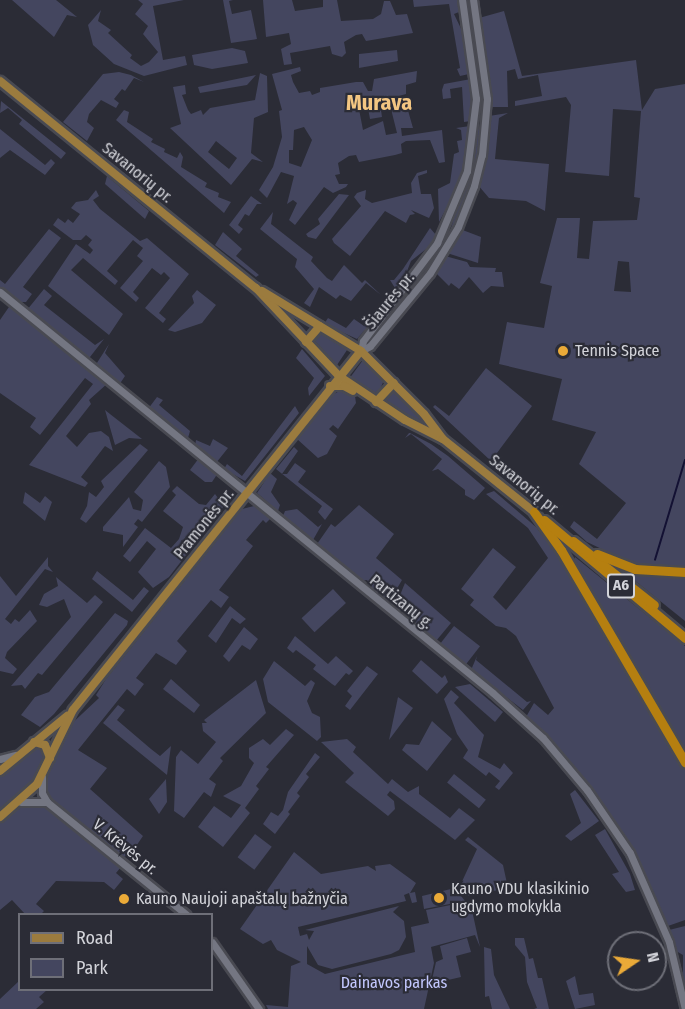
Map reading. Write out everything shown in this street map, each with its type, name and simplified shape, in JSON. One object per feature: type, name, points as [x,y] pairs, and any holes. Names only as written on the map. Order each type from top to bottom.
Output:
[{"type":"highway","name":"Savanorių pr.","points":[[534,512],[685,638]]},
{"type":"highway","points":[[534,512],[561,550],[685,762]]},
{"type":"highway","name":"Savanorių pr.","points":[[559,532],[584,548],[685,630]]},
{"type":"highway","points":[[584,548],[630,567],[685,572]]},
{"type":"main road","name":"Šiaurės pr.","points":[[361,351],[363,341],[444,231],[467,171],[475,123],[476,99],[462,0]]},
{"type":"main road","name":"Šiaurės pr.","points":[[361,351],[370,346],[450,242],[474,186],[486,124],[487,99],[473,0]]},
{"type":"main road","name":"Savanorių pr.","points":[[0,81],[256,288],[339,376],[380,404],[442,439],[534,512]]},
{"type":"main road","points":[[476,99],[487,99]]},
{"type":"main road","points":[[475,123],[486,124]]},
{"type":"main road","points":[[444,231],[450,242]]},
{"type":"main road","name":"Savanorių pr.","points":[[256,288],[361,351],[394,383],[442,439]]},
{"type":"main road","name":"Partizanų g.","points":[[0,292],[493,693],[564,761],[609,819],[639,871],[669,942],[685,1009]]},
{"type":"main road","points":[[391,304],[395,315]]},
{"type":"main road","points":[[306,342],[320,326]]},
{"type":"main road","name":"Pramonės pr.","points":[[0,771],[15,755],[69,715],[330,386],[361,351]]},
{"type":"main road","points":[[330,386],[344,386],[380,404],[394,383]]},
{"type":"main road","name":"Pramonės pr.","points":[[1,817],[21,802],[43,774],[69,715]]},
{"type":"main road","points":[[34,742],[45,745],[50,758]]},
{"type":"main road","points":[[0,759],[15,755]]},
{"type":"main road","points":[[21,802],[47,802],[42,793],[43,774]]},
{"type":"main road","name":"V. Krėvės pr.","points":[[47,802],[184,913]]},
{"type":"main road","points":[[213,943],[259,1009]]},
{"type":"green space","points":[[12,0],[56,0],[77,17],[67,15],[54,37]]},
{"type":"green space","points":[[138,0],[184,0],[153,6],[163,60],[185,56],[187,65],[144,76],[114,64],[93,45],[88,25],[101,10],[98,21],[111,30],[108,33],[132,55],[130,58],[141,66],[149,62],[158,52],[143,34],[148,26],[135,14],[143,4]]},
{"type":"green space","points":[[223,0],[233,0],[229,1],[232,14],[251,10],[257,39],[231,43]]},
{"type":"green space","points":[[263,0],[292,0],[295,11],[323,7],[323,0],[337,0],[341,21],[373,19],[381,14],[384,1],[390,1],[396,15],[407,14],[413,33],[366,41],[362,34],[356,35],[344,42],[346,53],[342,57],[332,54],[330,46],[290,53],[292,64],[284,65],[281,49],[291,44],[289,33],[266,37]]},
{"type":"green space","points":[[413,0],[458,0],[459,12],[454,14],[466,39],[469,74],[460,76],[457,69],[460,68],[449,4],[414,7]]},
{"type":"green space","points":[[504,11],[522,76],[636,60],[642,110],[655,89],[685,84],[685,571],[631,566],[631,563],[587,542],[570,527],[574,521],[597,539],[626,503],[579,464],[596,432],[552,420],[562,379],[499,364],[507,322],[544,328],[552,286],[540,283],[557,218],[580,218],[577,258],[589,259],[593,221],[637,220],[640,198],[634,197],[641,111],[613,109],[609,176],[565,172],[571,105],[566,97],[515,106],[515,101],[542,96],[538,75],[518,79],[515,69],[507,71],[508,107],[490,107],[479,18]],"holes":[[[618,261],[629,262],[631,292],[614,291]]]},
{"type":"green space","points":[[232,48],[245,51],[248,63],[212,69],[194,65],[192,55]]},
{"type":"green space","points":[[397,50],[398,61],[359,68],[359,54]]},
{"type":"green space","points":[[300,67],[301,71],[291,75],[293,82],[299,93],[310,91],[312,95],[320,92],[320,88],[356,82],[363,82],[368,91],[372,91],[374,79],[417,71],[416,82],[406,85],[406,94],[399,96],[400,100],[405,100],[413,128],[401,128],[402,136],[442,130],[445,162],[439,163],[430,140],[406,141],[401,144],[402,153],[395,155],[359,162],[356,155],[349,156],[338,163],[340,174],[335,175],[339,184],[348,184],[346,187],[333,193],[324,187],[295,225],[289,220],[297,203],[293,200],[287,204],[294,176],[281,172],[267,198],[259,190],[273,167],[282,137],[279,111],[282,110],[272,74]],"holes":[[[367,103],[370,119],[382,117],[381,110],[391,109],[397,133],[386,135],[383,121],[363,130],[358,104]],[[304,127],[312,140],[301,167],[289,163],[289,150],[293,150],[294,130]]]},
{"type":"green space","points":[[119,72],[131,75],[144,82],[134,78],[125,91],[122,89],[114,99],[119,103],[116,108],[101,100],[89,114],[87,122],[94,128],[87,141],[63,122],[103,74]]},
{"type":"green space","points":[[260,73],[267,76],[268,112],[254,118],[251,153],[263,162],[252,159],[231,185],[170,128],[181,124],[173,87],[185,85],[186,94],[182,95],[191,114],[201,110],[203,115],[210,108],[255,100]],"holes":[[[216,141],[237,158],[229,169],[208,152]]]},
{"type":"green space","points":[[256,75],[247,85],[200,93],[198,87]]},
{"type":"green space","points":[[471,79],[471,121],[464,122],[462,87],[450,89],[451,98],[443,99],[442,90],[444,84]]},
{"type":"green space","points":[[1,101],[66,153],[61,159],[19,124],[22,120],[8,108],[0,113]]},
{"type":"green space","points":[[124,110],[129,112],[127,122],[153,139],[151,142],[165,149],[164,152],[177,158],[180,152],[183,157],[181,167],[207,183],[205,187],[219,193],[218,197],[231,202],[224,213],[116,120]]},
{"type":"green space","points":[[508,113],[499,118],[495,159],[549,164],[545,211],[526,201],[489,198],[478,185],[489,116]]},
{"type":"green space","points":[[470,126],[468,156],[461,181],[439,222],[438,189],[450,183],[454,154],[459,152],[457,141],[462,140],[461,130],[456,128]]},
{"type":"green space","points":[[479,126],[480,153],[467,200],[450,232]]},
{"type":"green space","points":[[0,129],[45,165],[51,159],[55,163],[45,175],[10,150],[0,158]]},
{"type":"green space","points":[[427,170],[427,173],[418,176],[421,194],[431,194],[434,208],[429,218],[411,210],[415,214],[410,215],[406,223],[385,211],[350,256],[334,243],[332,239],[361,206],[354,197],[357,193],[366,190],[365,199],[372,203],[412,193],[411,183],[417,173]]},
{"type":"green space","points":[[107,176],[149,211],[145,219],[105,184]]},
{"type":"green space","points":[[96,190],[99,196],[93,200],[100,209],[140,241],[147,238],[189,274],[159,313],[166,319],[163,323],[145,308],[170,278],[164,272],[161,275],[152,268],[133,292],[139,298],[136,302],[120,288],[143,261],[137,256],[143,248],[133,240],[107,271],[118,281],[115,285],[83,258],[71,270],[123,314],[109,335],[48,286],[76,244],[90,254],[93,250],[88,245],[92,240],[86,235],[81,240],[73,240],[53,225],[58,218],[65,223],[68,219],[73,223],[80,214],[71,208],[76,202],[88,200]]},
{"type":"green space","points":[[339,194],[349,195],[316,239],[308,237],[306,234],[320,224],[318,219]]},
{"type":"green space","points":[[251,196],[262,204],[257,204],[249,216],[245,214],[238,225],[243,229],[239,234],[229,225]]},
{"type":"green space","points":[[273,212],[271,224],[313,257],[311,261],[327,278],[332,281],[344,265],[362,283],[365,280],[381,295],[366,283],[351,301],[340,295],[336,299],[319,287],[310,307],[304,303],[314,289],[295,267],[297,259],[260,229]]},
{"type":"green space","points":[[430,228],[436,235],[430,246],[411,261],[404,279],[395,288],[390,280],[394,280],[403,269]]},
{"type":"green space","points":[[49,229],[61,238],[23,287],[32,294],[26,302],[19,302],[0,289],[0,280],[5,284]]},
{"type":"green space","points":[[460,229],[481,237],[478,263],[447,253]]},
{"type":"green space","points":[[223,232],[242,249],[236,256],[259,275],[256,277],[215,245]]},
{"type":"green space","points":[[445,256],[467,262],[470,267],[496,268],[495,272],[502,272],[504,287],[491,286],[483,293],[469,277],[459,289],[451,283],[449,286],[435,272]]},
{"type":"green space","points":[[44,289],[52,296],[44,305],[95,345],[104,339],[90,357],[84,358],[27,310]]},
{"type":"green space","points":[[197,290],[216,305],[202,323],[175,332],[168,330],[194,303],[192,296]]},
{"type":"green space","points":[[391,295],[392,299],[357,339],[324,324],[328,318],[346,328],[354,319],[364,326]]},
{"type":"green space","points":[[11,304],[108,383],[89,400],[91,404],[66,436],[77,447],[89,433],[101,431],[109,437],[113,451],[105,446],[81,477],[88,483],[85,487],[29,465],[93,384],[85,378],[40,435],[30,427],[36,418],[0,393],[0,320]]},
{"type":"green space","points":[[325,333],[349,347],[337,365],[314,340],[318,334]]},
{"type":"green space","points":[[109,344],[105,353],[125,376],[119,385],[95,366]]},
{"type":"green space","points":[[302,349],[325,376],[309,396],[308,388],[314,378],[296,358]]},
{"type":"green space","points":[[363,360],[384,380],[379,392],[370,394],[349,379]]},
{"type":"green space","points":[[486,368],[532,406],[491,461],[433,407],[435,405],[449,416]]},
{"type":"green space","points":[[343,389],[355,396],[356,403],[338,429],[333,425],[329,429],[337,436],[327,454],[318,458],[297,439],[334,394]]},
{"type":"green space","points":[[390,392],[395,392],[428,428],[389,406],[386,397]]},
{"type":"green space","points":[[157,397],[163,400],[159,405],[190,431],[188,438],[184,439],[148,409]]},
{"type":"green space","points":[[295,406],[299,413],[245,481],[224,469],[227,464],[242,476]]},
{"type":"green space","points":[[105,410],[142,439],[129,438],[115,445]]},
{"type":"green space","points":[[410,433],[431,444],[448,456],[485,488],[474,500],[465,495],[465,490],[438,469],[432,471],[442,459],[411,434],[405,438]]},
{"type":"green space","points":[[213,439],[228,448],[216,463],[195,446],[196,440],[210,446]]},
{"type":"green space","points":[[140,444],[148,450],[86,523],[80,519],[87,506],[89,492],[96,497],[104,487],[101,481]]},
{"type":"green space","points":[[294,447],[298,451],[282,474],[276,469]]},
{"type":"green space","points":[[199,458],[218,473],[212,482],[205,482],[190,470]]},
{"type":"green space","points":[[159,461],[166,467],[170,487],[142,522],[138,519],[134,524],[138,527],[123,547],[123,535],[103,531],[103,527],[129,497],[133,509],[141,511],[143,500],[134,492]]},
{"type":"green space","points":[[295,463],[306,471],[298,482],[333,509],[325,520],[318,512],[322,506],[282,474],[287,474]]},
{"type":"green space","points":[[270,473],[277,479],[271,492],[280,505],[278,511],[257,493]]},
{"type":"green space","points":[[177,486],[199,504],[206,505],[215,494],[224,506],[169,577],[153,588],[138,572],[156,549],[147,541],[130,562],[123,556],[145,528],[171,548],[179,539],[183,527],[163,511],[176,495],[172,491]]},
{"type":"green space","points":[[494,491],[536,527],[566,565],[685,769],[685,920],[668,926],[618,825],[574,767],[526,717],[534,703],[548,715],[554,708],[516,636],[506,628],[496,626],[470,605],[474,600],[461,589],[493,548],[516,567],[493,597],[506,610],[548,558],[528,528],[486,494]]},
{"type":"green space","points":[[25,492],[40,503],[45,496],[52,502],[45,521],[23,503]]},
{"type":"green space","points":[[359,505],[394,534],[376,558],[402,580],[389,602],[379,596],[367,580],[360,581],[317,544],[331,524],[335,527]]},
{"type":"green space","points":[[254,506],[270,519],[266,523],[263,520],[246,540],[253,546],[219,590],[229,597],[221,608],[211,600],[177,641],[187,651],[176,665],[156,653],[136,678],[144,684],[135,696],[127,689],[78,750],[107,768],[90,789],[143,836],[130,855],[123,857],[50,800],[45,782],[67,728],[99,698],[96,695],[106,679],[242,509]]},
{"type":"green space","points":[[297,509],[318,527],[322,524],[313,540],[283,516],[285,511]]},
{"type":"green space","points":[[48,557],[48,566],[53,572],[45,569],[5,619],[11,624],[15,619],[19,622],[30,610],[37,621],[7,652],[5,658],[17,669],[13,674],[0,671],[0,576],[16,596]]},
{"type":"green space","points":[[575,557],[685,646],[685,756],[573,563]]},
{"type":"green space","points":[[97,571],[133,600],[144,587],[149,591],[132,612],[92,579]]},
{"type":"green space","points":[[634,572],[685,576],[685,621],[634,580],[631,574]]},
{"type":"green space","points":[[56,577],[87,603],[95,595],[103,602],[42,675],[38,673],[25,689],[22,685],[11,686],[71,617],[64,599],[47,607],[39,605],[44,594],[58,586]]},
{"type":"green space","points":[[405,583],[451,623],[436,641],[395,607]]},
{"type":"green space","points":[[333,589],[346,603],[315,632],[302,618]]},
{"type":"green space","points":[[230,606],[246,619],[240,624],[232,618],[216,643],[208,636]]},
{"type":"green space","points":[[115,613],[128,621],[127,625],[54,714],[40,727],[21,715],[35,697],[49,692]]},
{"type":"green space","points":[[454,626],[480,646],[465,665],[439,645]]},
{"type":"green space","points":[[244,627],[258,639],[250,650],[242,645],[229,662],[223,656]]},
{"type":"green space","points":[[295,636],[328,664],[336,656],[353,671],[349,675],[346,673],[335,686],[313,669],[316,665],[296,650],[293,653],[287,648]]},
{"type":"green space","points":[[477,656],[476,660],[527,702],[531,701],[523,710],[471,670]]},
{"type":"green space","points":[[421,660],[442,678],[445,675],[448,682],[437,694],[412,671]]},
{"type":"green space","points":[[274,661],[305,686],[311,680],[315,683],[307,701],[312,713],[320,717],[321,737],[317,741],[268,702],[263,679]]},
{"type":"green space","points":[[367,666],[378,674],[350,710],[345,706],[352,696],[347,691]]},
{"type":"green space","points":[[171,679],[200,705],[194,713],[163,689]]},
{"type":"green space","points":[[256,680],[266,713],[220,758],[223,761],[209,779],[216,784],[211,797],[204,792],[184,818],[174,811],[176,757],[181,750],[198,764],[216,742],[203,731],[202,723],[207,723],[204,720]]},
{"type":"green space","points":[[470,684],[503,712],[495,722],[455,687]]},
{"type":"green space","points":[[451,690],[459,697],[454,703],[484,735],[478,757],[500,769],[504,763],[513,773],[499,790],[495,787],[500,781],[489,772],[486,776],[463,758],[468,750],[457,734],[444,699]]},
{"type":"green space","points":[[398,697],[413,708],[389,740]]},
{"type":"green space","points":[[118,705],[125,710],[117,720],[160,756],[171,746],[167,775],[103,723]]},
{"type":"green space","points":[[432,721],[452,739],[427,771],[402,750],[406,744],[419,745]]},
{"type":"green space","points":[[286,729],[294,735],[266,767],[269,769],[256,786],[259,789],[245,808],[250,813],[223,847],[198,827],[214,806],[231,818],[241,805],[223,796],[241,786],[254,763],[249,758],[249,748],[263,739],[270,745]]},
{"type":"green space","points":[[347,739],[356,747],[353,752],[388,784],[392,779],[408,792],[419,786],[419,794],[450,818],[459,808],[475,820],[455,840],[390,791],[387,795],[394,801],[395,809],[388,816],[345,782],[354,773],[321,742]]},
{"type":"green space","points":[[34,746],[43,749],[47,758],[25,793],[0,812],[0,777]]},
{"type":"green space","points":[[315,753],[320,757],[306,774],[309,777],[297,793],[300,796],[275,834],[263,824],[271,812],[278,816],[283,810],[288,792]]},
{"type":"green space","points":[[454,774],[486,800],[479,808],[447,783]]},
{"type":"green space","points":[[166,779],[167,802],[159,814],[149,799]]},
{"type":"green space","points":[[575,790],[599,821],[571,841],[565,836],[581,823],[570,794]]},
{"type":"green space","points":[[41,803],[115,860],[121,867],[116,873],[123,879],[114,890],[104,882],[56,881],[36,904],[44,911],[42,913],[24,913],[12,900],[0,910],[0,821],[25,804]]},
{"type":"green space","points":[[605,829],[630,874],[635,890],[626,892],[612,874],[619,872],[595,835]]},
{"type":"green space","points":[[255,834],[272,847],[254,870],[238,857]]},
{"type":"green space","points":[[468,837],[503,865],[508,888],[468,896],[459,888],[477,849],[465,840]]},
{"type":"green space","name":"Dainavos parkas","points":[[294,852],[321,874],[368,866],[376,871],[375,866],[390,864],[416,883],[410,893],[415,892],[417,902],[412,903],[409,893],[404,895],[406,901],[298,927],[300,936],[307,934],[309,940],[314,931],[305,930],[399,906],[393,912],[404,921],[406,937],[399,950],[391,954],[332,969],[318,965],[307,946],[307,964],[325,974],[415,952],[411,927],[429,923],[426,910],[470,901],[480,947],[475,935],[431,947],[434,963],[424,1009],[268,1009],[266,1005],[288,1007],[291,966],[301,962],[277,950],[271,940],[263,944],[240,929]]},
{"type":"green space","points":[[455,888],[465,901],[424,909],[422,896]]},
{"type":"green space","points":[[685,926],[685,981],[683,981],[683,955],[676,951],[669,930]]},
{"type":"green space","points":[[467,938],[471,952],[456,956],[461,977],[431,984],[436,962],[443,959],[440,946]]},
{"type":"green space","points":[[515,938],[524,938],[529,959],[533,958],[538,978],[542,978],[549,1009],[534,1009],[537,1008],[527,982],[525,957],[515,945]]},
{"type":"green space","points":[[484,947],[491,949],[494,975],[510,1009],[492,1009],[489,996],[485,997]]},
{"type":"green space","points":[[575,976],[579,995],[593,993],[595,1005],[575,1009],[566,981]]},
{"type":"green space","points":[[18,982],[18,991],[46,991],[39,997],[44,1002],[36,1009],[0,1009],[0,999]]},
{"type":"waterway","points":[[655,560],[685,460]]},
{"type":"place","name":"Tennis Space","points":[[563,351]]},
{"type":"place","name":"Kauno VDU klasikinio ugdymo mokykla","points":[[439,898]]},
{"type":"place","name":"Kauno Naujoji apaštalų bažnyčia","points":[[124,899]]},
{"type":"district","name":"Murava","points":[[379,103]]}]
